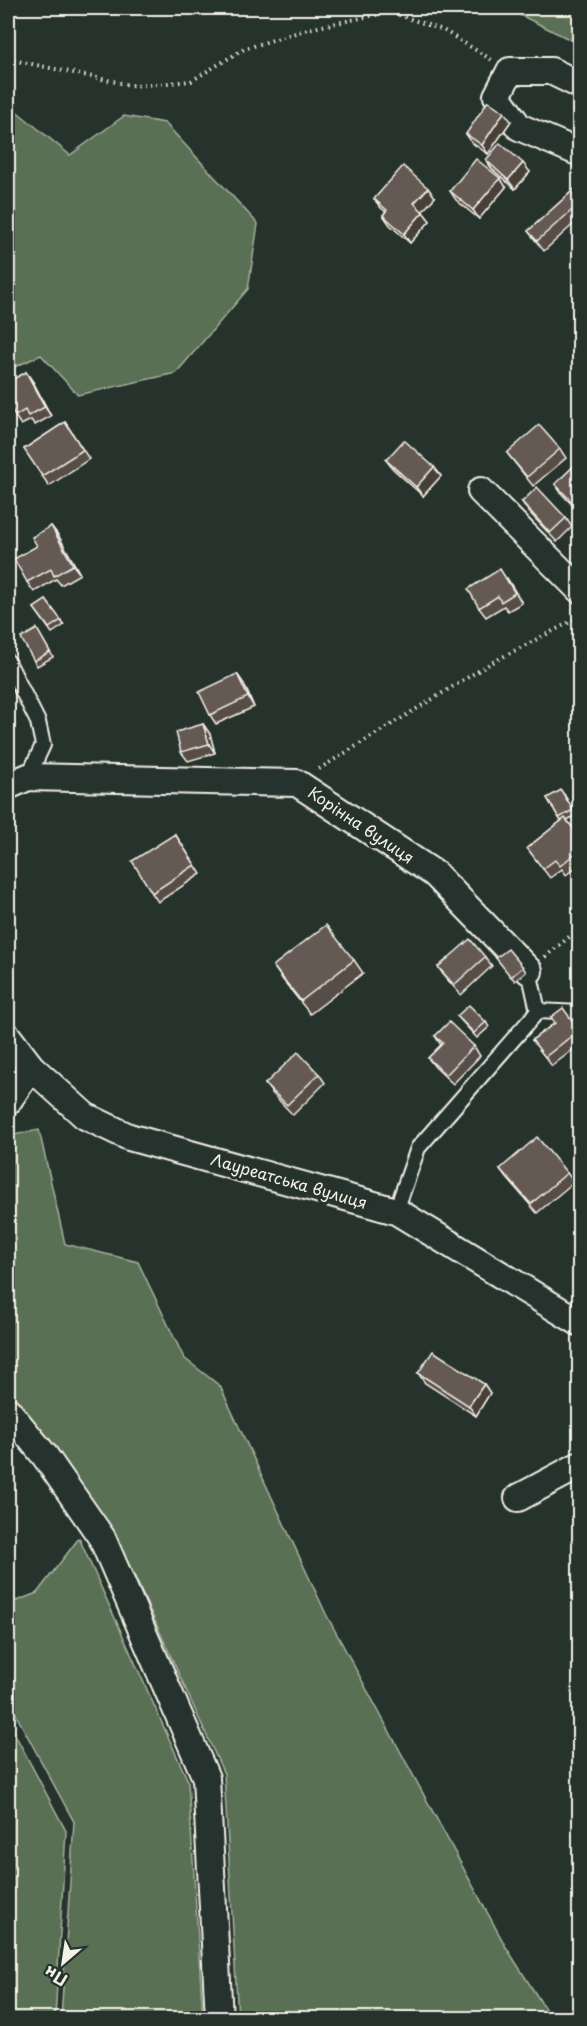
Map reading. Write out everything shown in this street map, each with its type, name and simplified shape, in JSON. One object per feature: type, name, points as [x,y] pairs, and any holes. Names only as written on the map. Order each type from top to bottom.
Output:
[{"type":"street","points":[[579,85],[551,71],[510,71],[496,96],[519,127],[579,153]]},
{"type":"street","points":[[481,491],[579,590]]},
{"type":"street","name":"Корінна вулиця","points":[[18,782],[297,783],[435,874],[529,971]]},
{"type":"street","name":"Лауреатська вулиця","points":[[8,1037],[32,1066],[85,1116],[129,1137],[396,1211],[579,1323]]},
{"type":"street","points":[[8,1101],[32,1066]]},
{"type":"street","points":[[8,1411],[45,1455],[102,1538],[206,1778],[219,2019]]},
{"type":"street","points":[[518,1498],[579,1464]]},
{"type":"lane","points":[[8,662],[38,722],[43,745],[18,782]]},
{"type":"lane","points":[[529,971],[538,1011]]},
{"type":"lane","points":[[538,1011],[579,1013]]},
{"type":"lane","points":[[396,1211],[418,1148],[538,1011]]},
{"type":"path","points":[[8,59],[135,86],[191,81],[244,49],[308,29],[390,12],[443,30],[510,71]]},
{"type":"path","points":[[297,783],[491,663],[579,617]]},
{"type":"path","points":[[529,971],[579,928]]},
{"type":"green space","points":[[506,8],[579,8],[579,44]]},
{"type":"green space","points":[[15,110],[70,155],[124,116],[165,123],[258,224],[248,289],[176,373],[78,395],[41,355],[8,370],[8,113]]},
{"type":"green space","points":[[39,1130],[65,1244],[138,1262],[184,1358],[220,1386],[326,1614],[506,1947],[551,2018],[238,2018],[224,1774],[131,1568],[55,1454],[8,1395],[8,1136]]},
{"type":"green space","points":[[79,1538],[188,1781],[203,2018],[61,2018],[74,1822],[8,1700],[8,1604],[37,1593]]},
{"type":"green space","points":[[8,1721],[66,1831],[55,2018],[8,2018]]},
{"type":"building","points":[[488,101],[504,112],[482,145],[466,134]]},
{"type":"building","points":[[500,143],[523,163],[508,180],[486,160]]},
{"type":"building","points":[[476,159],[500,178],[473,210],[450,191]]},
{"type":"building","points":[[403,166],[428,188],[414,203],[423,212],[404,234],[383,215],[387,210],[374,199]]},
{"type":"building","points":[[579,185],[579,204],[537,241],[528,231]]},
{"type":"building","points":[[26,372],[45,407],[28,416],[25,410],[15,416],[8,402],[8,382]]},
{"type":"building","points":[[65,422],[83,450],[42,476],[24,449]]},
{"type":"building","points":[[539,425],[560,449],[527,477],[507,453]]},
{"type":"building","points":[[404,440],[434,467],[416,487],[386,460]]},
{"type":"building","points":[[579,461],[579,498],[574,504],[555,484]]},
{"type":"building","points":[[537,487],[566,518],[550,533],[522,502]]},
{"type":"building","points":[[51,526],[73,565],[54,576],[51,569],[27,582],[14,559],[37,546],[32,537]]},
{"type":"building","points":[[500,569],[515,593],[501,602],[498,596],[479,608],[468,589]]},
{"type":"building","points":[[46,600],[61,620],[49,628],[34,608]]},
{"type":"building","points":[[37,629],[50,652],[34,661],[21,638]]},
{"type":"building","points":[[237,674],[248,697],[210,715],[199,692]]},
{"type":"building","points":[[203,724],[209,744],[181,752],[176,732]]},
{"type":"building","points":[[561,790],[573,810],[559,818],[547,798]]},
{"type":"building","points":[[565,818],[579,836],[579,850],[560,866],[555,860],[543,869],[527,848]]},
{"type":"building","points":[[175,834],[195,865],[152,893],[132,861]]},
{"type":"building","points":[[326,925],[354,960],[301,1001],[273,966]]},
{"type":"building","points":[[470,939],[485,957],[454,985],[438,967]]},
{"type":"building","points":[[508,949],[523,967],[511,977],[496,958]]},
{"type":"building","points":[[469,1005],[486,1022],[474,1033],[457,1016]]},
{"type":"building","points":[[563,1008],[579,1030],[545,1057],[532,1040],[555,1023],[551,1017]]},
{"type":"building","points":[[449,1022],[474,1046],[446,1075],[428,1058],[443,1043],[435,1036]]},
{"type":"building","points":[[298,1052],[319,1074],[287,1105],[265,1084]]},
{"type":"building","points":[[537,1137],[567,1173],[531,1204],[500,1169]]},
{"type":"building","points":[[433,1351],[484,1384],[469,1406],[418,1373]]}]
